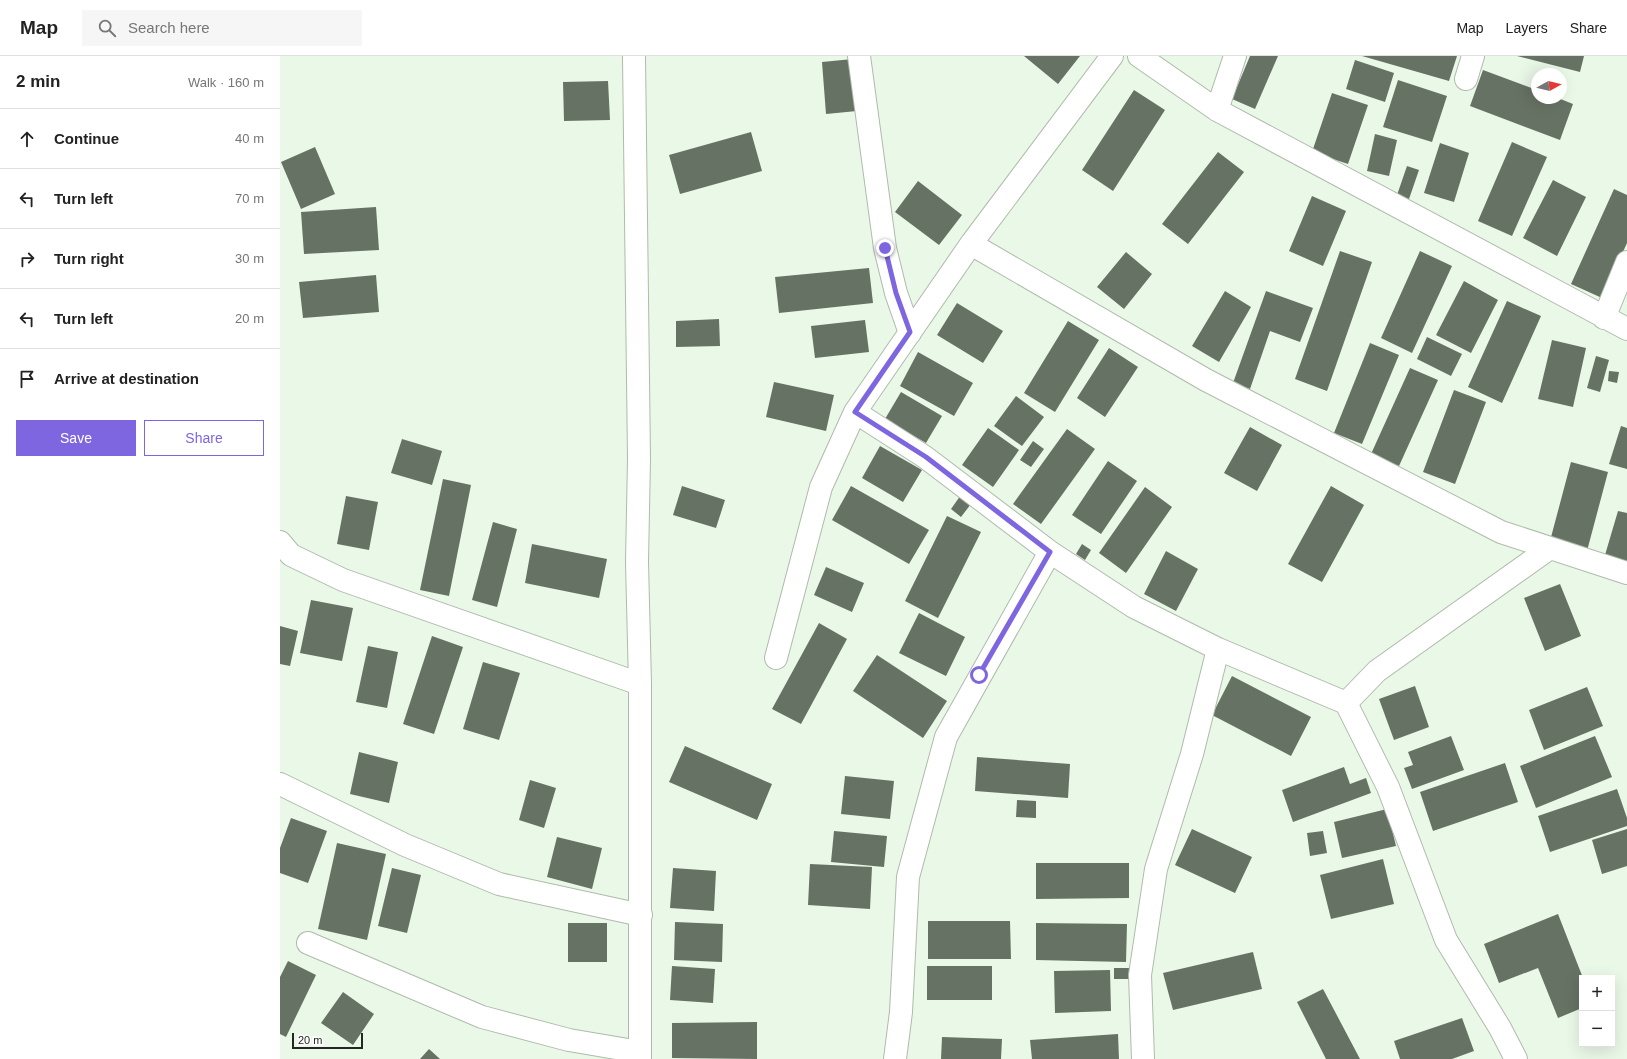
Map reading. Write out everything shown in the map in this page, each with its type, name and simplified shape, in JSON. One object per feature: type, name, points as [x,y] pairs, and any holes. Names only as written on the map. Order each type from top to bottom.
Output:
[{"type":"street","points":[[308,943],[482,1017],[569,1040],[640,1055],[640,684],[637,562],[639,459],[634,56]]},
{"type":"street","points":[[859,56],[885,248],[896,293],[910,332]]},
{"type":"street","points":[[776,658],[821,487],[855,412],[971,244],[1112,56]]},
{"type":"street","points":[[1139,56],[1217,110],[1627,329]]},
{"type":"street","points":[[1217,110],[1235,56]]},
{"type":"street","points":[[1466,79],[1473,56]]},
{"type":"street","points":[[971,244],[1214,383],[1501,532],[1627,573]]},
{"type":"street","points":[[1604,318],[1627,262]]},
{"type":"street","points":[[855,412],[926,457],[1050,552],[1134,607],[1218,649],[1346,703],[1388,787],[1446,940],[1500,1028],[1516,1059]]},
{"type":"street","points":[[280,542],[291,555],[343,580],[640,684]]},
{"type":"street","points":[[1346,703],[1377,670],[1550,548]]},
{"type":"street","points":[[895,1059],[901,1012],[908,877],[946,737],[1050,552]]},
{"type":"street","points":[[1143,1059],[1140,975],[1156,869],[1192,754],[1218,649]]},
{"type":"street","points":[[280,784],[405,845],[499,884],[641,915]]},
{"type":"building","points":[[1024,56],[1080,56],[1058,84]]},
{"type":"building","points":[[1250,56],[1278,56],[1255,109],[1232,99]]},
{"type":"building","points":[[1362,56],[1457,56],[1449,81]]},
{"type":"building","points":[[1517,56],[1584,56],[1580,72]]},
{"type":"building","points":[[853,59],[857,111],[826,114],[822,62]]},
{"type":"building","points":[[1355,60],[1394,73],[1385,102],[1346,89]]},
{"type":"building","points":[[1483,70],[1531,88],[1531,104],[1567,104],[1567,102],[1573,104],[1560,140],[1470,106]]},
{"type":"building","points":[[1398,80],[1447,96],[1432,142],[1383,127]]},
{"type":"building","points":[[608,81],[610,120],[564,121],[563,82]]},
{"type":"building","points":[[1134,90],[1165,110],[1113,191],[1082,170]]},
{"type":"building","points":[[1332,93],[1368,105],[1348,164],[1312,152]]},
{"type":"building","points":[[751,132],[762,171],[680,194],[669,155]]},
{"type":"building","points":[[1375,134],[1397,140],[1389,176],[1367,171]]},
{"type":"building","points":[[1512,142],[1547,157],[1512,236],[1478,221]]},
{"type":"building","points":[[1440,143],[1469,153],[1454,202],[1424,193]]},
{"type":"building","points":[[315,147],[335,194],[301,209],[281,162]]},
{"type":"building","points":[[1218,152],[1244,172],[1188,244],[1162,224]]},
{"type":"building","points":[[1407,166],[1419,170],[1409,199],[1397,195]]},
{"type":"building","points":[[1553,180],[1586,197],[1557,256],[1523,238]]},
{"type":"building","points":[[918,181],[962,215],[939,245],[895,212]]},
{"type":"building","points":[[1614,189],[1627,195],[1627,243],[1602,298],[1571,284]]},
{"type":"building","points":[[1312,196],[1346,211],[1323,266],[1289,251]]},
{"type":"building","points":[[376,207],[379,250],[304,254],[301,212]]},
{"type":"building","points":[[1340,251],[1372,262],[1327,391],[1295,379]]},
{"type":"building","points":[[1420,251],[1452,266],[1412,353],[1381,338]]},
{"type":"building","points":[[1126,252],[1152,274],[1124,309],[1097,287]]},
{"type":"building","points":[[869,268],[873,303],[779,313],[775,277]]},
{"type":"building","points":[[376,275],[379,312],[303,318],[299,282]]},
{"type":"building","points":[[1464,281],[1498,300],[1471,353],[1436,335]]},
{"type":"building","points":[[1225,291],[1251,307],[1219,362],[1192,346]]},
{"type":"building","points":[[1266,291],[1313,308],[1300,342],[1270,331],[1250,389],[1233,383]]},
{"type":"building","points":[[1507,301],[1541,316],[1502,403],[1468,387]]},
{"type":"building","points":[[957,303],[1003,331],[983,363],[937,335]]},
{"type":"building","points":[[719,319],[720,346],[676,347],[676,321]]},
{"type":"building","points":[[865,320],[869,352],[815,358],[811,326]]},
{"type":"building","points":[[1068,321],[1099,340],[1055,412],[1024,393]]},
{"type":"building","points":[[1427,337],[1462,354],[1451,376],[1417,359]]},
{"type":"building","points":[[1552,340],[1586,348],[1573,407],[1538,399]]},
{"type":"building","points":[[1370,343],[1399,355],[1362,444],[1334,433]]},
{"type":"building","points":[[1109,348],[1138,367],[1105,417],[1077,398]]},
{"type":"building","points":[[918,352],[973,383],[954,416],[900,386]]},
{"type":"building","points":[[1596,356],[1609,360],[1600,392],[1587,388]]},
{"type":"building","points":[[1410,368],[1438,380],[1399,466],[1371,454]]},
{"type":"building","points":[[1609,371],[1619,372],[1617,383],[1608,381]]},
{"type":"building","points":[[774,382],[834,395],[826,431],[766,417]]},
{"type":"building","points":[[1454,390],[1486,402],[1455,484],[1423,472]]},
{"type":"building","points":[[901,392],[942,416],[926,443],[885,419]]},
{"type":"building","points":[[1016,396],[1044,417],[1022,446],[994,426]]},
{"type":"building","points":[[1621,426],[1627,428],[1627,469],[1609,464]]},
{"type":"building","points":[[1250,427],[1282,445],[1257,491],[1224,473]]},
{"type":"building","points":[[988,428],[1019,450],[993,487],[962,465]]},
{"type":"building","points":[[1067,429],[1095,449],[1041,524],[1013,504]]},
{"type":"building","points":[[402,439],[442,451],[432,485],[391,473]]},
{"type":"building","points":[[1033,441],[1044,449],[1031,467],[1020,460]]},
{"type":"building","points":[[880,446],[922,470],[903,502],[862,478]]},
{"type":"building","points":[[1108,461],[1137,481],[1101,534],[1072,515]]},
{"type":"building","points":[[1571,462],[1608,472],[1587,551],[1550,541]]},
{"type":"building","points":[[443,479],[471,485],[449,596],[420,590]]},
{"type":"building","points":[[682,486],[725,500],[716,528],[673,515]]},
{"type":"building","points":[[851,486],[929,530],[909,564],[832,520]]},
{"type":"building","points":[[1331,486],[1364,505],[1322,582],[1288,564]]},
{"type":"building","points":[[1145,487],[1172,507],[1126,573],[1099,553]]},
{"type":"building","points":[[963,492],[974,500],[961,517],[951,509]]},
{"type":"building","points":[[346,496],[378,502],[369,550],[337,544]]},
{"type":"building","points":[[1618,511],[1627,513],[1627,561],[1605,555]]},
{"type":"building","points":[[947,516],[981,532],[938,618],[905,601]]},
{"type":"building","points":[[493,522],[517,529],[497,607],[472,600]]},
{"type":"building","points":[[532,544],[607,559],[599,598],[525,583]]},
{"type":"building","points":[[1082,544],[1091,550],[1085,560],[1076,554]]},
{"type":"building","points":[[1166,551],[1198,569],[1176,611],[1144,594]]},
{"type":"building","points":[[826,567],[864,583],[852,612],[814,595]]},
{"type":"building","points":[[1560,584],[1581,636],[1545,651],[1524,598]]},
{"type":"building","points":[[311,600],[353,608],[342,661],[300,653]]},
{"type":"building","points":[[919,613],[965,637],[946,676],[899,653]]},
{"type":"building","points":[[819,623],[847,639],[801,724],[772,709]]},
{"type":"building","points":[[280,626],[298,631],[290,666],[280,664]]},
{"type":"building","points":[[432,636],[463,647],[434,734],[403,724]]},
{"type":"building","points":[[368,646],[398,652],[387,708],[356,702]]},
{"type":"building","points":[[877,655],[947,701],[923,738],[853,691]]},
{"type":"building","points":[[483,662],[520,673],[499,740],[463,729]]},
{"type":"building","points":[[1232,676],[1311,717],[1291,756],[1212,715]]},
{"type":"building","points":[[1415,686],[1429,727],[1394,740],[1379,699]]},
{"type":"building","points":[[1587,687],[1603,726],[1544,750],[1529,710]]},
{"type":"building","points":[[1451,736],[1464,770],[1412,789],[1404,768],[1413,765],[1408,752]]},
{"type":"building","points":[[1595,736],[1612,777],[1536,808],[1520,766]]},
{"type":"building","points":[[685,746],[772,784],[757,820],[669,782]]},
{"type":"building","points":[[359,752],[398,762],[389,803],[350,794]]},
{"type":"building","points":[[977,757],[1070,764],[1068,798],[975,791]]},
{"type":"building","points":[[1505,763],[1518,802],[1433,831],[1420,792]]},
{"type":"building","points":[[1344,767],[1350,784],[1366,778],[1371,793],[1293,822],[1282,790]]},
{"type":"building","points":[[845,776],[894,781],[890,819],[841,814]]},
{"type":"building","points":[[530,780],[556,788],[544,828],[519,820]]},
{"type":"building","points":[[1617,789],[1627,818],[1627,826],[1550,852],[1538,816]]},
{"type":"building","points":[[1017,800],[1036,801],[1036,818],[1016,817]]},
{"type":"building","points":[[1387,809],[1396,846],[1342,858],[1334,822]]},
{"type":"building","points":[[291,818],[327,831],[308,883],[280,873],[280,848]]},
{"type":"building","points":[[1192,829],[1252,857],[1235,893],[1175,865]]},
{"type":"building","points":[[1627,829],[1627,866],[1602,874],[1592,840]]},
{"type":"building","points":[[834,831],[887,836],[884,867],[831,862]]},
{"type":"building","points":[[1323,831],[1327,853],[1310,856],[1307,833]]},
{"type":"building","points":[[557,837],[602,848],[592,889],[547,877]]},
{"type":"building","points":[[337,843],[386,854],[367,940],[318,929]]},
{"type":"building","points":[[1383,859],[1394,904],[1331,919],[1320,875]]},
{"type":"building","points":[[1036,863],[1129,863],[1129,898],[1036,899]]},
{"type":"building","points":[[810,864],[872,867],[870,909],[808,905]]},
{"type":"building","points":[[392,868],[421,875],[407,933],[378,926]]},
{"type":"building","points":[[673,868],[716,871],[714,911],[670,908]]},
{"type":"building","points":[[1558,914],[1582,975],[1579,975],[1579,1009],[1558,1018],[1538,968],[1499,983],[1484,944]]},
{"type":"building","points":[[928,921],[1010,921],[1011,959],[928,959]]},
{"type":"building","points":[[675,922],[723,924],[722,962],[674,960]]},
{"type":"building","points":[[568,923],[607,923],[607,962],[568,962]]},
{"type":"building","points":[[1036,923],[1127,924],[1126,962],[1036,960]]},
{"type":"building","points":[[1253,952],[1262,989],[1173,1010],[1163,973]]},
{"type":"building","points":[[288,961],[316,975],[286,1037],[280,1034],[280,977]]},
{"type":"building","points":[[672,966],[715,969],[713,1003],[670,1000]]},
{"type":"building","points":[[927,966],[992,966],[992,1000],[927,1000]]},
{"type":"building","points":[[1114,968],[1129,968],[1129,979],[1114,979]]},
{"type":"building","points":[[1110,970],[1111,1011],[1055,1013],[1054,971]]},
{"type":"building","points":[[1323,989],[1360,1059],[1326,1059],[1297,1002]]},
{"type":"building","points":[[343,992],[374,1014],[353,1045],[321,1023]]},
{"type":"building","points":[[1462,1018],[1474,1051],[1452,1059],[1400,1059],[1394,1041]]},
{"type":"building","points":[[757,1022],[757,1059],[672,1058],[672,1023]]},
{"type":"building","points":[[1118,1034],[1119,1059],[1032,1059],[1030,1040]]},
{"type":"building","points":[[942,1037],[1002,1039],[1001,1059],[941,1059]]},
{"type":"building","points":[[429,1049],[440,1059],[420,1059]]},
{"type":"route","points":[[885,248],[896,293],[910,332],[855,412],[926,457],[1050,552],[979,675]]}]
